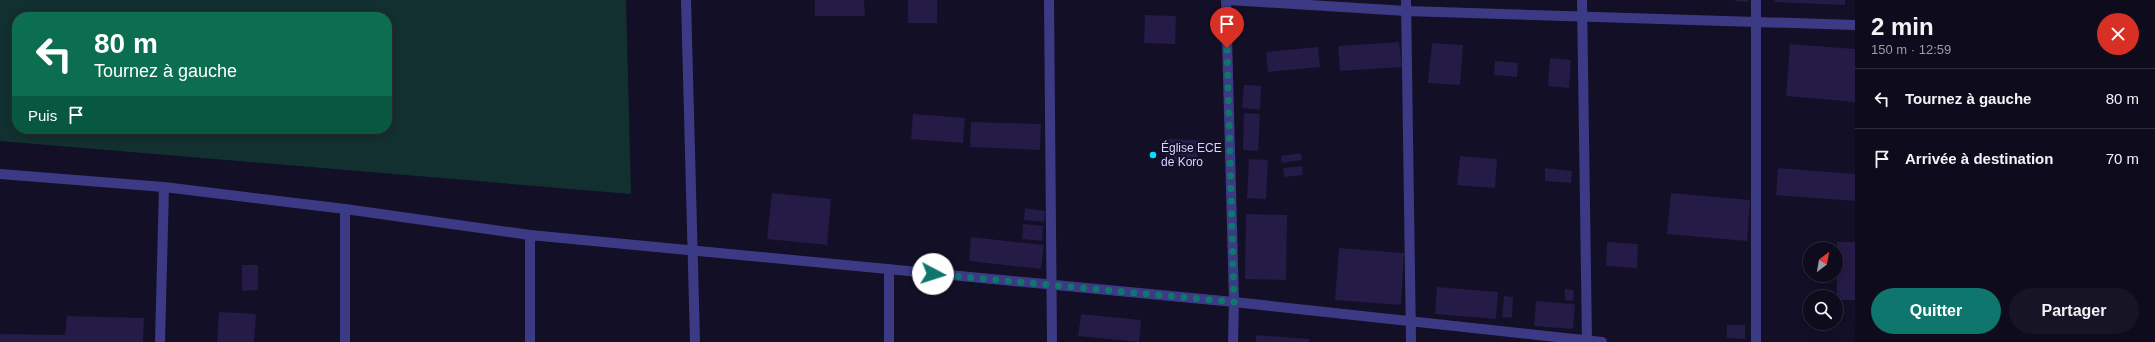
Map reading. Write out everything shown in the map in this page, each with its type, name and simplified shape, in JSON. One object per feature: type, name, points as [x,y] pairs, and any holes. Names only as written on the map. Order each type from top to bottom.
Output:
[{"type":"street","points":[[686,0],[695,342]]},
{"type":"street","points":[[1049,0],[1052,342]]},
{"type":"street","points":[[1226,0],[1234,302],[1233,342]]},
{"type":"street","points":[[1230,0],[1406,11],[1582,15],[1855,25]]},
{"type":"street","points":[[1406,0],[1411,342]]},
{"type":"street","points":[[1582,0],[1587,341]]},
{"type":"street","points":[[1756,0],[1756,342]]},
{"type":"street","points":[[0,174],[164,187],[345,209],[530,236],[1234,302],[1602,342]]},
{"type":"street","points":[[160,342],[164,187]]},
{"type":"street","points":[[345,209],[345,342]]},
{"type":"street","points":[[530,236],[530,342]]},
{"type":"street","points":[[889,270],[889,342]]},
{"type":"green space","points":[[0,0],[626,0],[631,194],[0,141]]},
{"type":"building","points":[[815,0],[864,0],[865,16],[815,16]]},
{"type":"building","points":[[908,0],[937,0],[937,23],[908,23]]},
{"type":"building","points":[[1748,0],[1748,2],[1735,1]]},
{"type":"building","points":[[1775,0],[1845,0],[1845,5],[1775,2]]},
{"type":"building","points":[[1145,15],[1176,16],[1175,44],[1144,43]]},
{"type":"building","points":[[1399,42],[1402,67],[1340,71],[1338,46]]},
{"type":"building","points":[[1432,43],[1463,45],[1460,85],[1428,83]]},
{"type":"building","points":[[1790,44],[1855,49],[1855,102],[1786,96]]},
{"type":"building","points":[[1318,47],[1320,67],[1268,72],[1266,52]]},
{"type":"building","points":[[1550,58],[1571,60],[1569,88],[1548,86]]},
{"type":"building","points":[[1495,61],[1518,63],[1517,77],[1494,75]]},
{"type":"building","points":[[1244,85],[1261,86],[1260,110],[1242,108]]},
{"type":"building","points":[[1244,113],[1260,114],[1258,151],[1243,150]]},
{"type":"building","points":[[913,114],[965,118],[963,143],[911,139]]},
{"type":"building","points":[[971,122],[1041,124],[1040,150],[970,147]]},
{"type":"building","points":[[1166,139],[1198,140],[1197,164],[1166,162]]},
{"type":"building","points":[[1301,153],[1302,160],[1282,163],[1281,156]]},
{"type":"building","points":[[1460,156],[1497,159],[1495,188],[1457,185]]},
{"type":"building","points":[[1249,159],[1268,160],[1266,199],[1247,198]]},
{"type":"building","points":[[1302,166],[1303,175],[1284,177],[1283,168]]},
{"type":"building","points":[[1545,168],[1572,171],[1571,183],[1545,181]]},
{"type":"building","points":[[1778,168],[1855,174],[1855,201],[1776,195]]},
{"type":"building","points":[[772,193],[831,199],[827,245],[767,239]]},
{"type":"building","points":[[1671,193],[1750,200],[1747,241],[1667,234]]},
{"type":"building","points":[[1025,208],[1045,211],[1044,222],[1024,220]]},
{"type":"building","points":[[1246,214],[1287,215],[1286,280],[1245,279]]},
{"type":"building","points":[[1023,224],[1043,226],[1042,241],[1022,239]]},
{"type":"building","points":[[971,237],[1044,245],[1041,269],[969,261]]},
{"type":"building","points":[[1607,242],[1638,244],[1637,268],[1606,266]]},
{"type":"building","points":[[1843,242],[1855,242],[1855,300],[1843,300],[1843,290],[1837,290],[1837,282],[1843,282]]},
{"type":"building","points":[[1339,248],[1404,253],[1401,305],[1335,300]]},
{"type":"building","points":[[242,265],[258,265],[258,290],[242,291]]},
{"type":"building","points":[[1437,287],[1498,292],[1496,319],[1435,314]]},
{"type":"building","points":[[1565,289],[1574,290],[1573,301],[1565,300]]},
{"type":"building","points":[[1504,296],[1513,297],[1512,318],[1502,317]]},
{"type":"building","points":[[1536,301],[1575,304],[1573,329],[1534,326]]},
{"type":"building","points":[[219,312],[256,314],[254,342],[217,342]]},
{"type":"building","points":[[1081,314],[1141,320],[1139,342],[1078,336]]},
{"type":"building","points":[[67,316],[144,318],[143,342],[0,342],[0,334],[65,335]]},
{"type":"building","points":[[1727,325],[1745,325],[1745,339],[1727,338]]},
{"type":"building","points":[[1256,335],[1309,339],[1309,342],[1256,342]]},
{"type":"place","name":"Église ECE de Koro","points":[[1153,155]]},
{"type":"route","points":[[933,274],[1234,302],[1227,48]]}]
